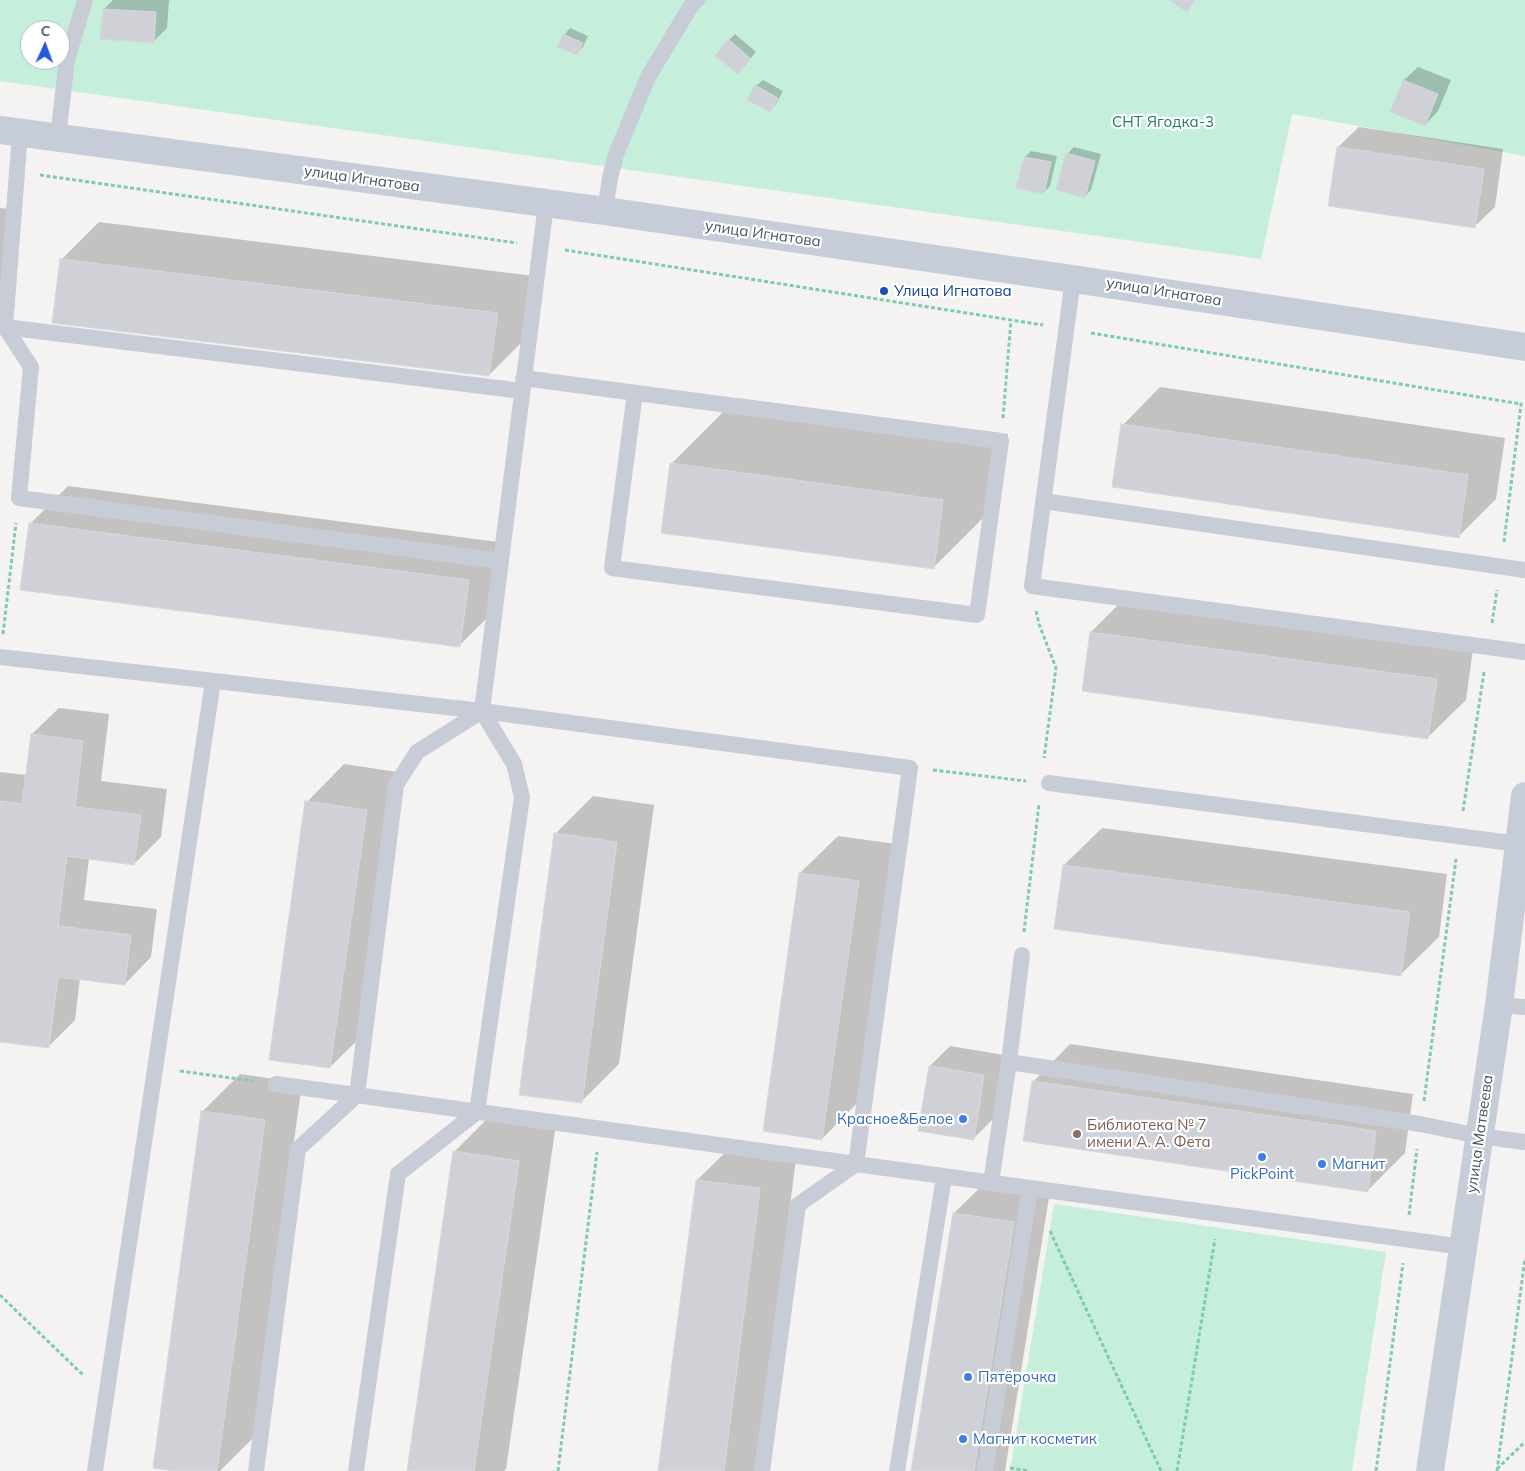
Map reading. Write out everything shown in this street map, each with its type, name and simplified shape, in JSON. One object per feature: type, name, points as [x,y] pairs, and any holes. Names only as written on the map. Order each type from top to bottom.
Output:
[{"type":"main road","name":"улица Игнатова","points":[[10,132],[605,211],[1525,347]]},
{"type":"main road","name":"улица Матвеева","points":[[1430,1471],[1479,1136],[1512,1006],[1518,844],[1525,796]]},
{"type":"lane","points":[[58,137],[67,60],[85,0]]},
{"type":"lane","points":[[605,211],[616,154],[648,77],[692,4],[697,0]]},
{"type":"lane","points":[[10,132],[16,171],[3,327],[32,367],[19,498],[501,561]]},
{"type":"lane","points":[[356,1471],[398,1174],[478,1112],[522,797],[514,764],[482,711],[539,246],[546,204]]},
{"type":"lane","points":[[1074,279],[1032,586],[1525,652]]},
{"type":"lane","points":[[3,327],[522,385],[635,393],[1001,441],[977,614],[612,568],[635,393]]},
{"type":"lane","points":[[1043,501],[1525,570]]},
{"type":"lane","points":[[0,657],[482,711],[910,768],[856,1164],[798,1205],[762,1471]]},
{"type":"lane","points":[[95,1471],[213,681]]},
{"type":"lane","points":[[256,1471],[298,1149],[357,1095],[396,785],[417,752],[482,711]]},
{"type":"lane","points":[[1049,784],[1518,844]]},
{"type":"lane","points":[[992,1183],[1022,955]]},
{"type":"lane","points":[[1009,1062],[1420,1124],[1479,1136],[1525,1142]]},
{"type":"lane","points":[[276,1084],[1463,1247]]},
{"type":"lane","points":[[897,1471],[944,1177]]},
{"type":"lane","points":[[985,1471],[1030,1188]]},
{"type":"path","points":[[16,171],[539,246],[1068,329],[1523,404],[1420,1124],[1376,1471]]},
{"type":"path","points":[[1001,441],[1011,320]]},
{"type":"path","points":[[0,657],[19,498]]},
{"type":"path","points":[[910,768],[1049,784]]},
{"type":"path","points":[[156,1067],[276,1084]]},
{"type":"path","points":[[558,1471],[600,1129]]},
{"type":"path","points":[[1030,1188],[1161,1471]]},
{"type":"path","points":[[1177,1471],[1219,1214]]},
{"type":"path","points":[[1497,1470],[1525,1258]]},
{"type":"path","points":[[0,1295],[106,1397]]},
{"type":"path","points":[[1497,1470],[1525,1442]]},
{"type":"green space","name":"СНТ Ягодка-3","points":[[0,0],[1525,0],[1525,156],[1292,114],[1261,259],[0,81]]},
{"type":"green space","points":[[1054,1204],[1386,1252],[1352,1471],[1010,1471]]},
{"type":"building","points":[[1169,0],[1195,0],[1187,12]]},
{"type":"building","points":[[103,9],[156,12],[154,43],[100,39]]},
{"type":"building","points":[[563,34],[583,43],[577,55],[557,47]]},
{"type":"building","points":[[728,39],[751,59],[738,74],[715,56]]},
{"type":"building","points":[[1403,80],[1438,94],[1425,126],[1390,112]]},
{"type":"building","points":[[755,85],[778,98],[770,112],[747,100]]},
{"type":"building","points":[[1337,147],[1484,169],[1475,228],[1328,206]]},
{"type":"building","points":[[1066,153],[1095,161],[1085,198],[1056,190]]},
{"type":"building","points":[[1024,157],[1051,162],[1044,194],[1016,188]]},
{"type":"building","points":[[60,259],[498,313],[489,376],[52,323]]},
{"type":"building","points":[[1121,424],[1468,475],[1459,538],[1112,487]]},
{"type":"building","points":[[670,463],[943,500],[934,569],[661,533]]},
{"type":"building","points":[[29,523],[469,580],[460,647],[20,590]]},
{"type":"building","points":[[1090,632],[1437,679],[1428,739],[1082,691]]},
{"type":"building","points":[[31,734],[83,741],[75,807],[141,815],[134,865],[67,856],[58,926],[131,935],[125,985],[58,977],[49,1048],[0,1042],[0,801],[22,804]]},
{"type":"building","points":[[305,801],[367,810],[330,1068],[269,1060]]},
{"type":"building","points":[[554,833],[617,842],[582,1103],[519,1095]]},
{"type":"building","points":[[1063,865],[1410,912],[1401,976],[1054,929]]},
{"type":"building","points":[[799,873],[859,881],[822,1140],[763,1131]]},
{"type":"building","points":[[929,1066],[984,1075],[974,1140],[918,1131]]},
{"type":"building","points":[[1032,1081],[1376,1131],[1368,1192],[1023,1141]]},
{"type":"building","points":[[201,1111],[265,1120],[217,1471],[174,1471],[153,1468]]},
{"type":"building","points":[[453,1151],[519,1161],[474,1471],[407,1471]]},
{"type":"building","points":[[696,1180],[760,1188],[724,1471],[658,1471]]},
{"type":"building","points":[[953,1213],[1014,1222],[974,1471],[911,1471]]},
{"type":"place","name":"Улица Игнатова","points":[[884,291]]},
{"type":"place","name":"Красное&Белое","points":[[963,1119]]},
{"type":"place","name":"Библиотека № 7 имени А. А. Фета","points":[[1077,1134]]},
{"type":"place","name":"PickPoint","points":[[1262,1157]]},
{"type":"place","name":"Магнит","points":[[1322,1164]]},
{"type":"place","name":"Пятёрочка","points":[[968,1377]]},
{"type":"place","name":"Магнит косметик","points":[[963,1439]]}]
